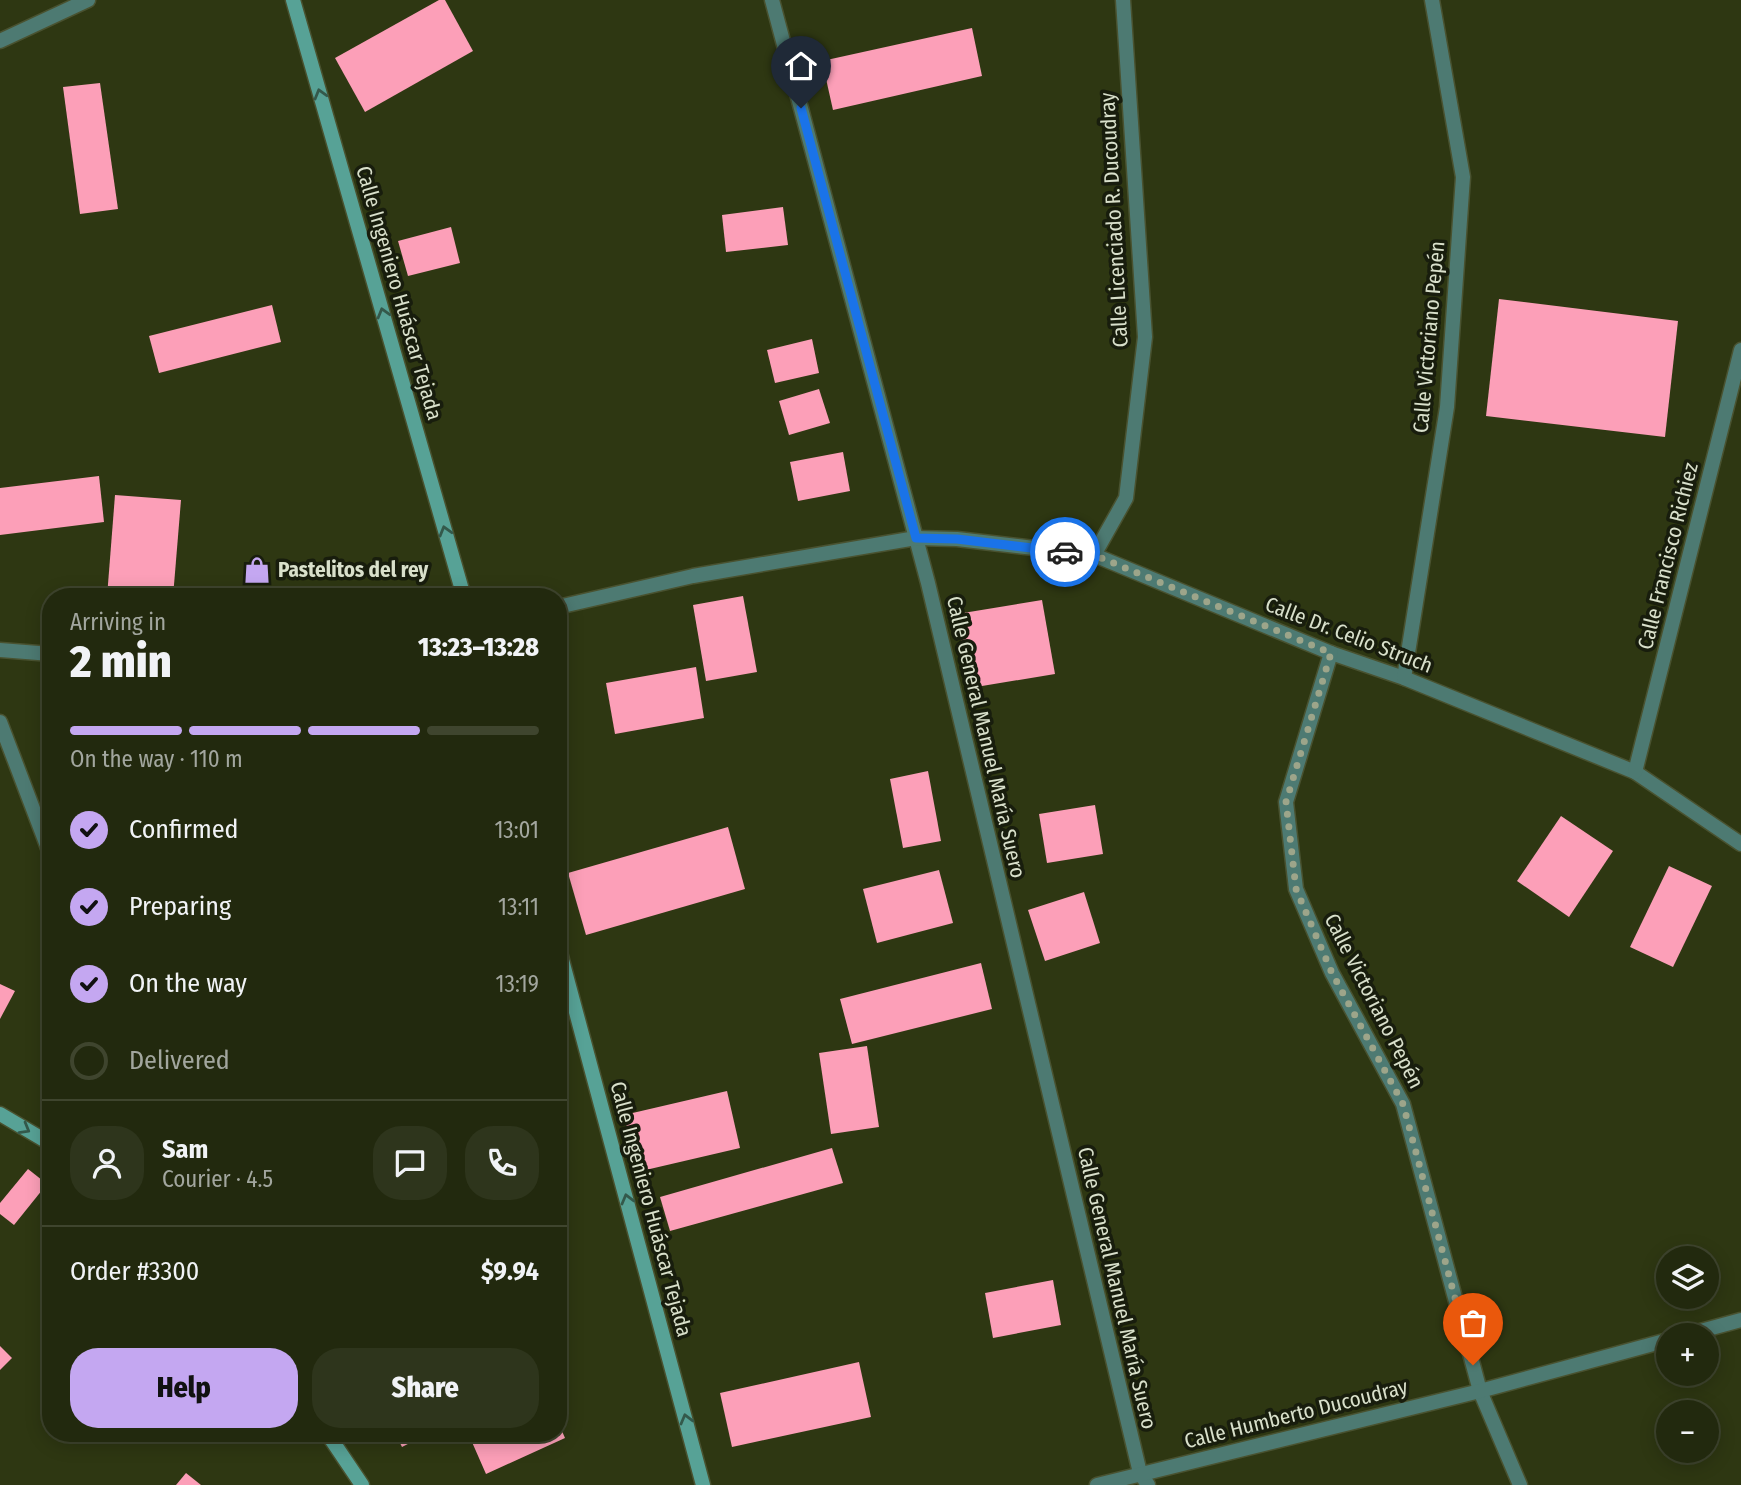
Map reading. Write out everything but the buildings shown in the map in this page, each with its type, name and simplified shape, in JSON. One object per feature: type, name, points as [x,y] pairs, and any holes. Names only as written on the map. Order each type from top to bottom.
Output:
[{"type":"main road","name":"Calle Ingeniero Huáscar Tejada","points":[[293,0],[461,588]]},
{"type":"main road","name":"Calle Ingeniero Huáscar Tejada","points":[[567,978],[703,1485]]},
{"type":"main road","points":[[0,1114],[42,1139]]},
{"type":"main road","points":[[333,1442],[362,1485]]},
{"type":"street","points":[[0,40],[88,0]]},
{"type":"street","name":"Calle General Manuel María Suero","points":[[772,0],[916,538],[1144,1479]]},
{"type":"street","name":"Calle Licenciado R. Ducoudray","points":[[1094,555],[1126,498],[1145,337],[1123,0]]},
{"type":"street","name":"Calle Victoriano Pepén","points":[[1404,678],[1447,407],[1463,177],[1432,0]]},
{"type":"street","name":"Calle Francisco Richiez","points":[[1635,772],[1741,349]]},
{"type":"street","name":"Calle Dr. Celio Struch","points":[[567,605],[693,576],[916,538],[957,539],[1094,555],[1331,653],[1404,678],[1635,772],[1741,844]]},
{"type":"street","points":[[0,650],[42,653]]},
{"type":"street","name":"Calle Victoriano Pepén","points":[[1331,653],[1286,802],[1296,889],[1332,973],[1403,1104],[1479,1391],[1520,1485]]},
{"type":"street","points":[[0,722],[42,832]]},
{"type":"street","points":[[1719,1327],[1741,1321]]},
{"type":"street","name":"Calle Humberto Ducoudray","points":[[1097,1485],[1144,1479],[1656,1343]]},
{"type":"way so far","points":[[1065,552],[1094,555],[1331,653],[1286,802],[1296,889],[1332,973],[1403,1104],[1473,1365]]},
{"type":"place","name":"Pastelitos del rey","points":[[257,570]]},
{"type":"route","points":[[801,108],[916,538],[957,539],[1065,552]]}]
